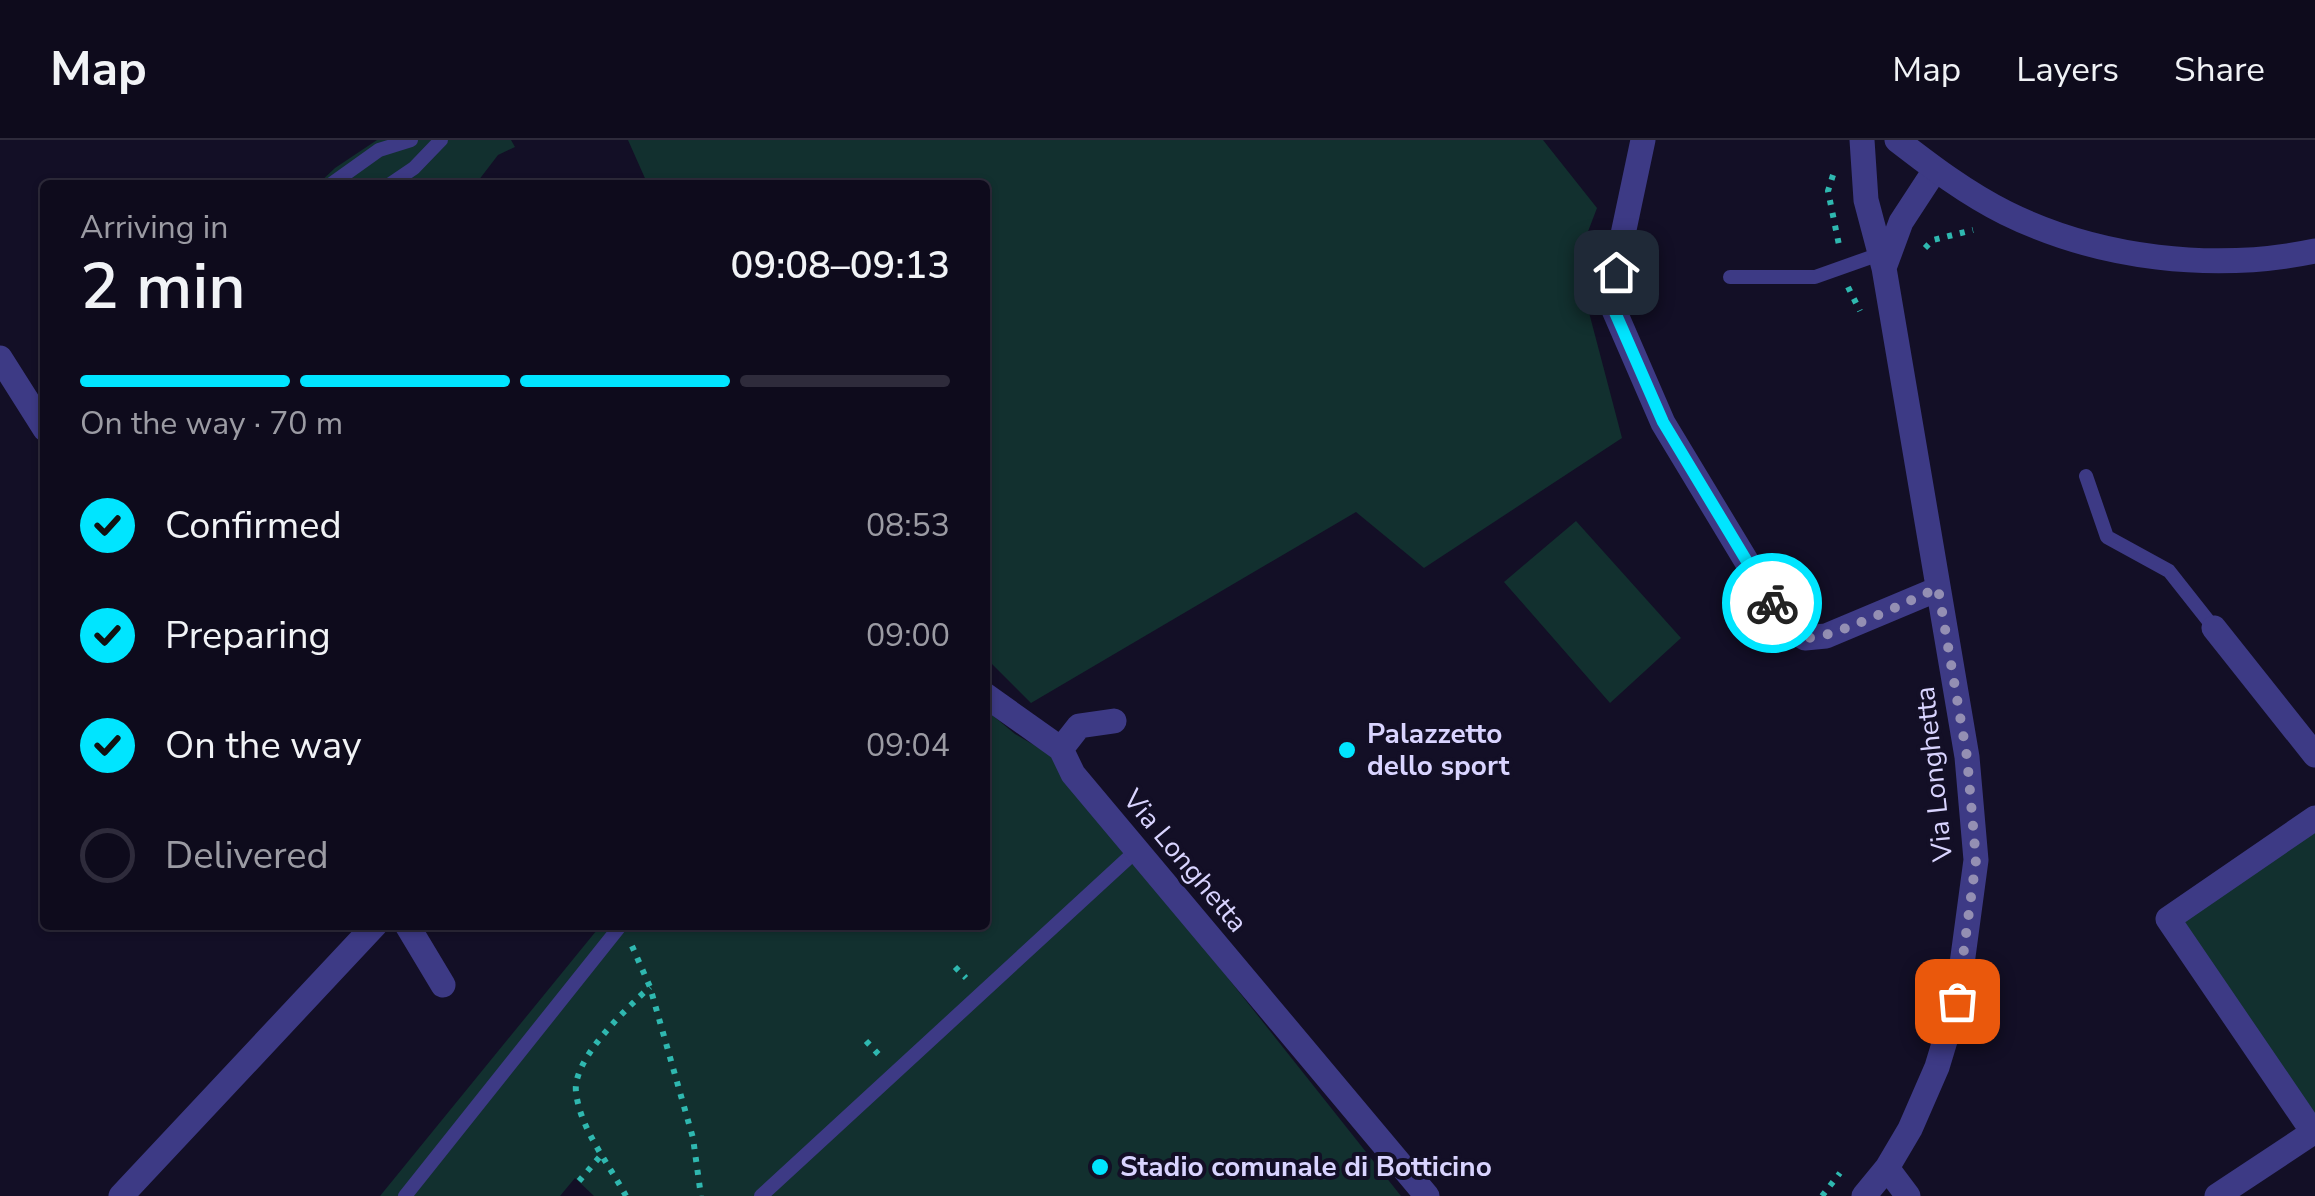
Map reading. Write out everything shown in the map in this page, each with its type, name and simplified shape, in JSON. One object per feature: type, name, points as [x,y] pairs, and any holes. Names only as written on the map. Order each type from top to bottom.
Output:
[{"type":"street","points":[[1643,140],[1616,272],[1614,310],[1663,422],[1786,625],[1805,638],[1826,636],[1938,588]]},
{"type":"street","name":"Via Longhetta","points":[[1862,140],[1866,200],[1882,261],[1967,757],[1976,860],[1968,931],[1938,1067],[1910,1129],[1887,1168],[1864,1196]]},
{"type":"street","points":[[1897,140],[1935,170],[2010,215],[2102,246],[2220,263],[2315,251]]},
{"type":"street","points":[[1882,261],[1901,222],[1935,170]]},
{"type":"street","points":[[2269,259],[2315,273]]},
{"type":"street","points":[[0,358],[40,420]]},
{"type":"street","points":[[2214,628],[2315,755]]},
{"type":"street","points":[[990,698],[1061,749],[1079,726],[1114,721]]},
{"type":"street","name":"Via Longhetta","points":[[1061,749],[1073,774],[1426,1196]]},
{"type":"street","points":[[2217,1196],[2314,1132],[2168,919],[2315,818]]},
{"type":"street","points":[[121,1196],[362,930]]},
{"type":"street","points":[[410,930],[443,985]]},
{"type":"street","points":[[1887,1168],[1908,1196]]},
{"type":"lane","points":[[337,180],[379,150],[411,140]]},
{"type":"lane","points":[[396,180],[441,140]]},
{"type":"lane","points":[[1730,278],[1815,277],[1882,261]]},
{"type":"lane","points":[[2086,476],[2107,537],[2169,571],[2214,628]]},
{"type":"lane","points":[[761,1196],[1137,850]]},
{"type":"lane","points":[[405,1196],[618,930]]},
{"type":"path","points":[[1838,162],[1828,190],[1840,248]]},
{"type":"path","points":[[1847,286],[1865,320]]},
{"type":"path","points":[[623,930],[650,987],[693,1138],[700,1196]]},
{"type":"path","points":[[626,1196],[585,1124],[575,1088],[590,1052],[650,987]]},
{"type":"path","points":[[579,1181],[602,1153]]},
{"type":"path","points":[[1822,1196],[1845,1168]]},
{"type":"green space","points":[[377,140],[511,140],[515,147],[498,155],[479,180],[322,180]]},
{"type":"green space","points":[[628,140],[1543,140],[1597,208],[1576,263],[1622,438],[1424,568],[1356,512],[1031,703],[990,662],[990,180],[646,180]]},
{"type":"green space","points":[[1576,521],[1681,638],[1610,703],[1504,582]]},
{"type":"green space","points":[[990,713],[1015,734],[1051,755],[1401,1196],[594,1196],[575,1178],[560,1196],[380,1196],[597,930],[990,930]]},
{"type":"green space","points":[[2315,829],[2315,1120],[2179,921]]},
{"type":"way so far","points":[[1772,603],[1786,625],[1805,638],[1826,636],[1938,588],[1967,757],[1976,860],[1957,1001]]},
{"type":"place","name":"Palazzetto dello sport","points":[[1347,750]]},
{"type":"place","name":"Stadio comunale di Botticino","points":[[1100,1167]]},
{"type":"route","points":[[1616,272],[1614,310],[1663,422],[1772,603]]}]
